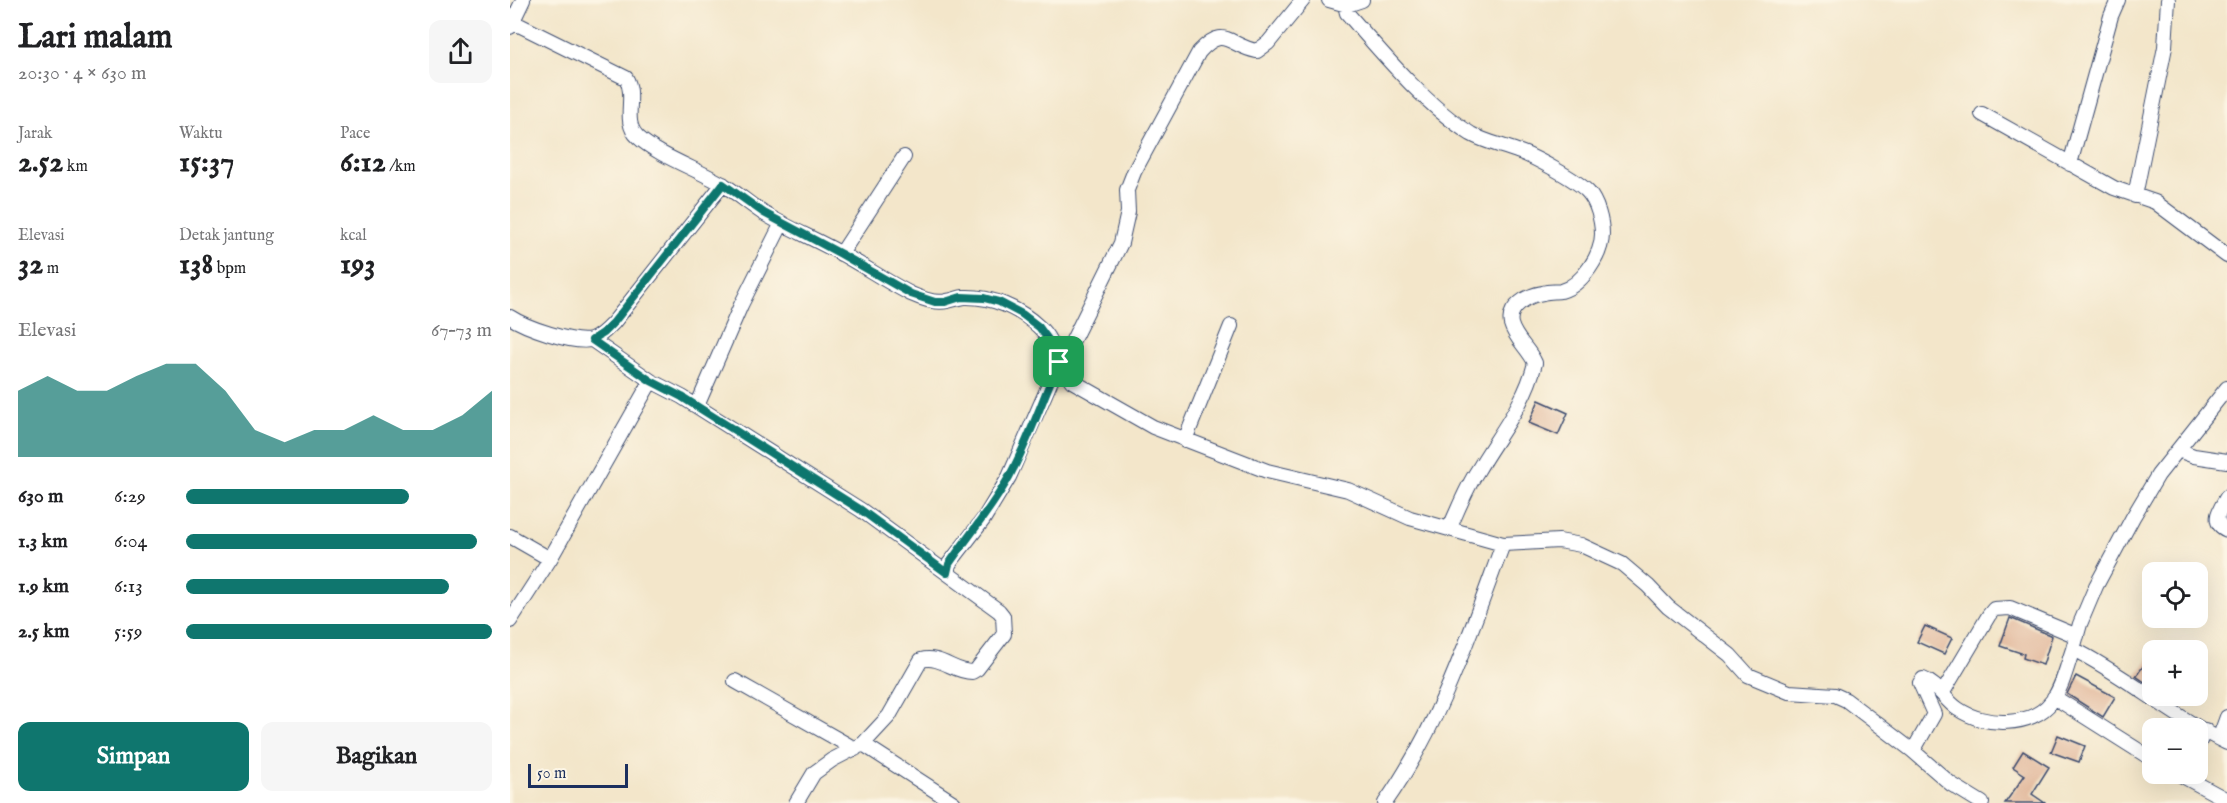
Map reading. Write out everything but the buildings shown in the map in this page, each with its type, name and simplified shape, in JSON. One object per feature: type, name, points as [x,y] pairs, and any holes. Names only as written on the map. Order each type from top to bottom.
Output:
[{"type":"street","points":[[523,0],[512,25],[626,78],[631,86],[630,126],[638,137],[723,184],[764,213],[911,294],[924,299],[945,302],[961,297],[984,298],[999,302],[1022,314],[1039,327],[1072,381],[1153,428],[1267,471],[1348,490],[1410,518],[1503,544],[1559,541],[1581,545],[1622,564],[1668,607],[1730,655],[1748,675],[1789,692],[1834,695],[1846,700],[1913,751],[1951,784],[1982,803]]},
{"type":"street","points":[[947,573],[949,564],[983,520],[1009,477],[1059,362],[1068,350],[1121,243],[1128,212],[1127,190],[1134,172],[1199,52],[1211,39],[1220,38],[1230,40],[1245,49],[1257,51],[1268,43],[1304,0]]},
{"type":"street","points":[[1329,0],[1345,5],[1362,0]]},
{"type":"street","points":[[2070,164],[2111,16],[2118,0]]},
{"type":"street","points":[[2135,196],[2165,47],[2168,0]]},
{"type":"street","points":[[1345,5],[1347,13],[1402,75],[1448,117],[1471,134],[1493,144],[1519,151],[1578,183],[1589,193],[1600,217],[1602,232],[1600,249],[1580,279],[1561,291],[1542,293],[1524,299],[1515,307],[1511,324],[1535,363],[1530,383],[1500,437],[1477,471],[1449,529]]},
{"type":"street","points":[[1982,114],[2114,188],[2155,202],[2227,256]]},
{"type":"street","points":[[841,254],[904,157]]},
{"type":"street","points":[[592,340],[614,322],[723,184]]},
{"type":"street","points":[[697,406],[741,305],[782,223]]},
{"type":"street","points":[[510,317],[520,324],[573,339],[592,340],[651,381],[697,406],[861,510],[999,610],[1005,622],[1004,634],[985,660],[972,672],[935,658],[921,660],[889,716],[859,747],[832,760],[814,773],[796,803]]},
{"type":"street","points":[[1185,440],[1231,326]]},
{"type":"street","points":[[510,621],[550,559],[651,381]]},
{"type":"street","points":[[1913,751],[1934,714],[1920,683],[1921,680],[1927,681],[1957,709],[1979,719],[1997,722],[2038,714],[2054,697],[2096,586],[2133,517],[2158,475],[2227,388]]},
{"type":"street","points":[[2178,450],[2194,456],[2227,461]]},
{"type":"street","points":[[2227,497],[2217,514],[2217,521],[2227,530]]},
{"type":"street","points":[[510,536],[550,559]]},
{"type":"street","points":[[1385,803],[1423,740],[1449,686],[1503,544]]},
{"type":"street","points":[[1942,694],[1989,615],[1994,609],[2010,608],[2075,642],[2092,658],[2186,718]]},
{"type":"street","points":[[735,681],[859,747],[954,803]]},
{"type":"street","points":[[2054,697],[2142,753]]},
{"type":"street","points":[[2208,732],[2223,741],[2227,717]]},
{"type":"street","points":[[2198,784],[2227,800]]},
{"type":"route","points":[[723,184],[764,213],[911,294],[935,302],[945,302],[961,297],[984,298],[999,302],[1022,314],[1039,327],[1050,342],[1059,362],[1009,477],[983,520],[949,564],[947,573],[861,510],[794,466],[682,397],[651,381],[592,340],[614,322],[723,184]]}]
